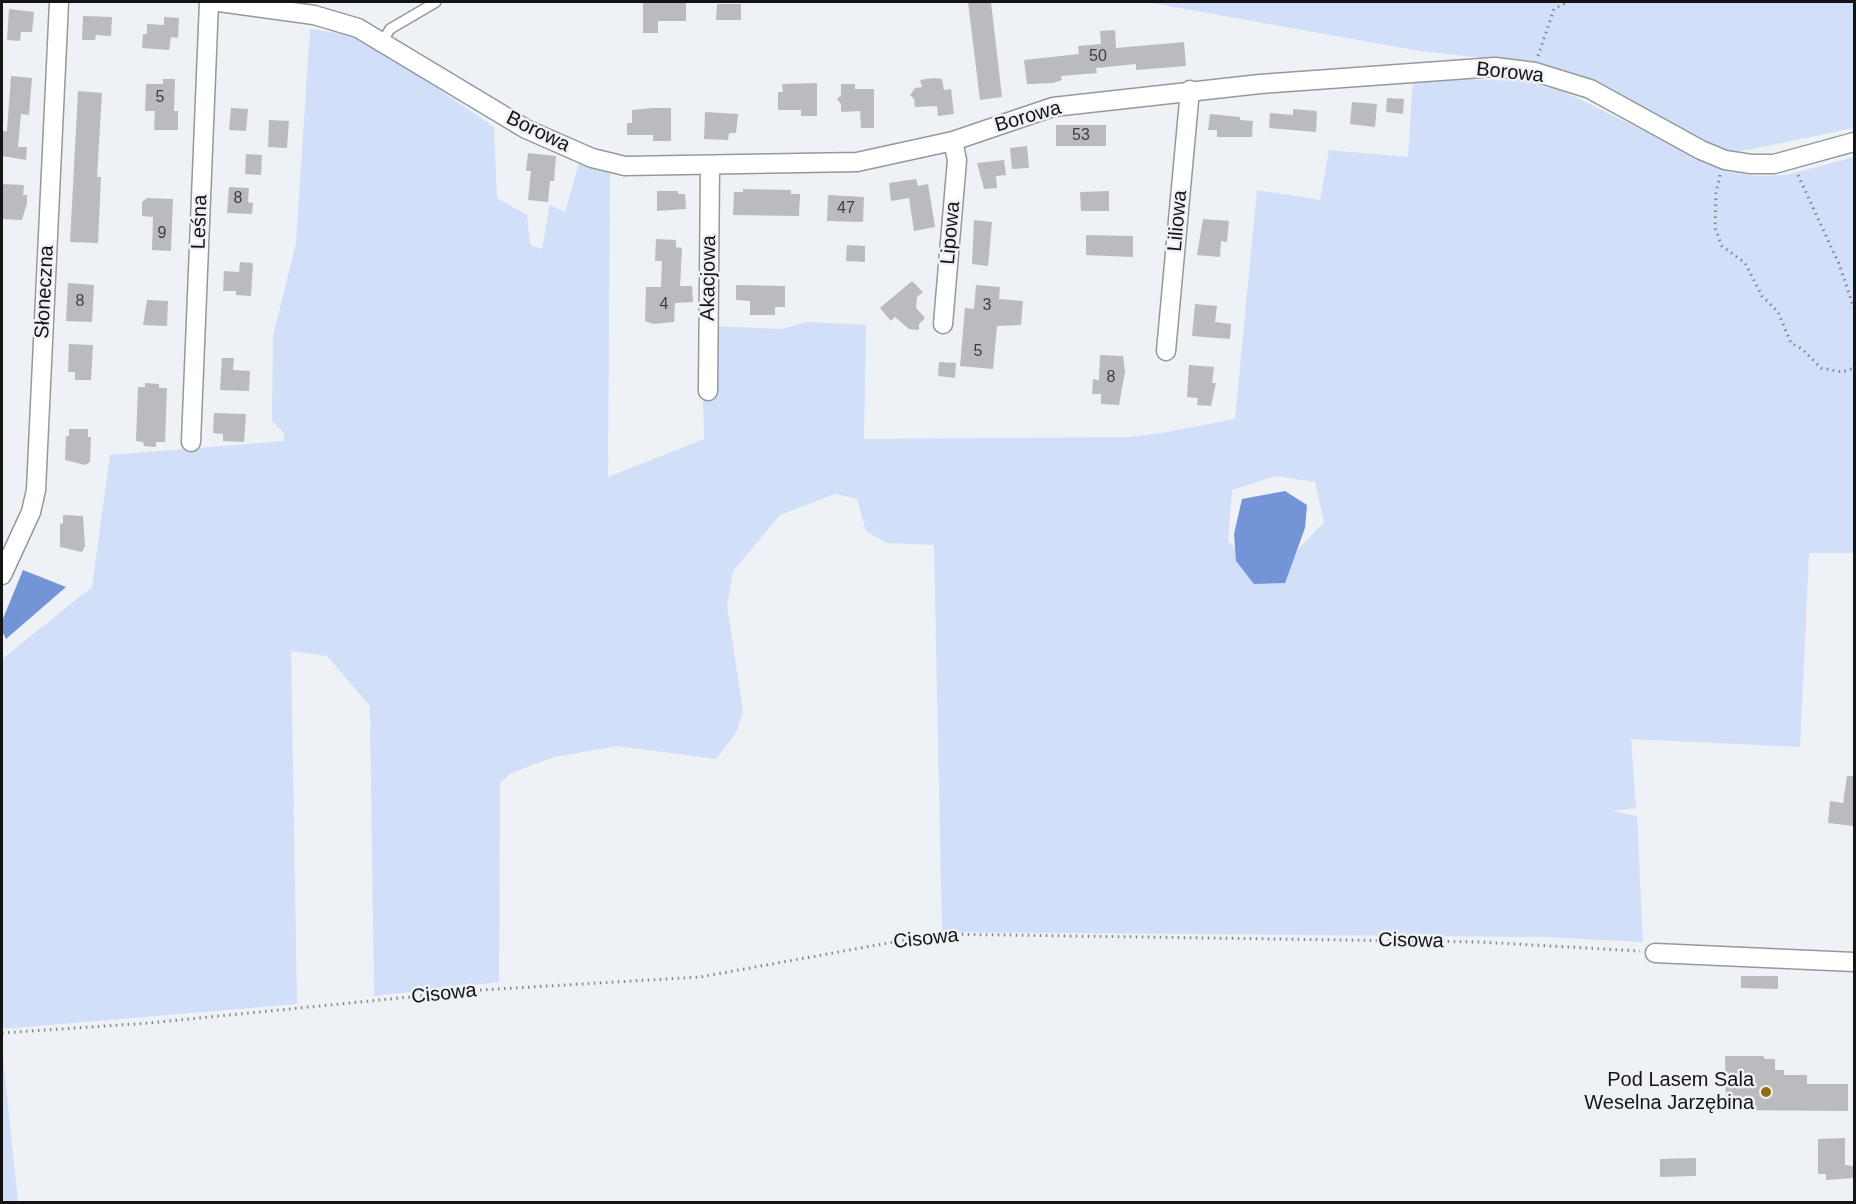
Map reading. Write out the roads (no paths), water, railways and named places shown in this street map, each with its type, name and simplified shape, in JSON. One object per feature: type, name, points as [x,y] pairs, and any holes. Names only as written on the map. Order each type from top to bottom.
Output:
[{"type":"street","name":"Słoneczna","points":[[2,575],[31,512],[36,490],[59,2]]},
{"type":"street","name":"Leśna","points":[[191,442],[209,2]]},
{"type":"street","name":"Borowa","points":[[219,2],[314,15],[358,28],[526,129],[592,158],[625,166],[857,162],[953,141],[1053,107],[1190,90],[1494,67],[1525,71],[1590,89],[1701,150],[1725,160],[1762,165],[1794,160],[1854,142]]},
{"type":"street","name":"Liliowa","points":[[1166,351],[1190,90]]},
{"type":"street","name":"Lipowa","points":[[943,324],[957,160],[953,141]]},
{"type":"street","name":"Akacjowa","points":[[708,391],[710,166]]},
{"type":"street","points":[[1655,953],[1854,962]]},
{"type":"lane","points":[[382,42],[390,28],[436,2]]},
{"type":"water","points":[[1285,491],[1307,505],[1305,528],[1285,583],[1254,584],[1236,561],[1234,534],[1242,499]]},
{"type":"water","points":[[23,570],[66,587],[6,639],[2,631],[2,621]]},
{"type":"place","name":"Pod Lasem Sala Weselna Jarzębina","points":[[1766,1092]]}]
